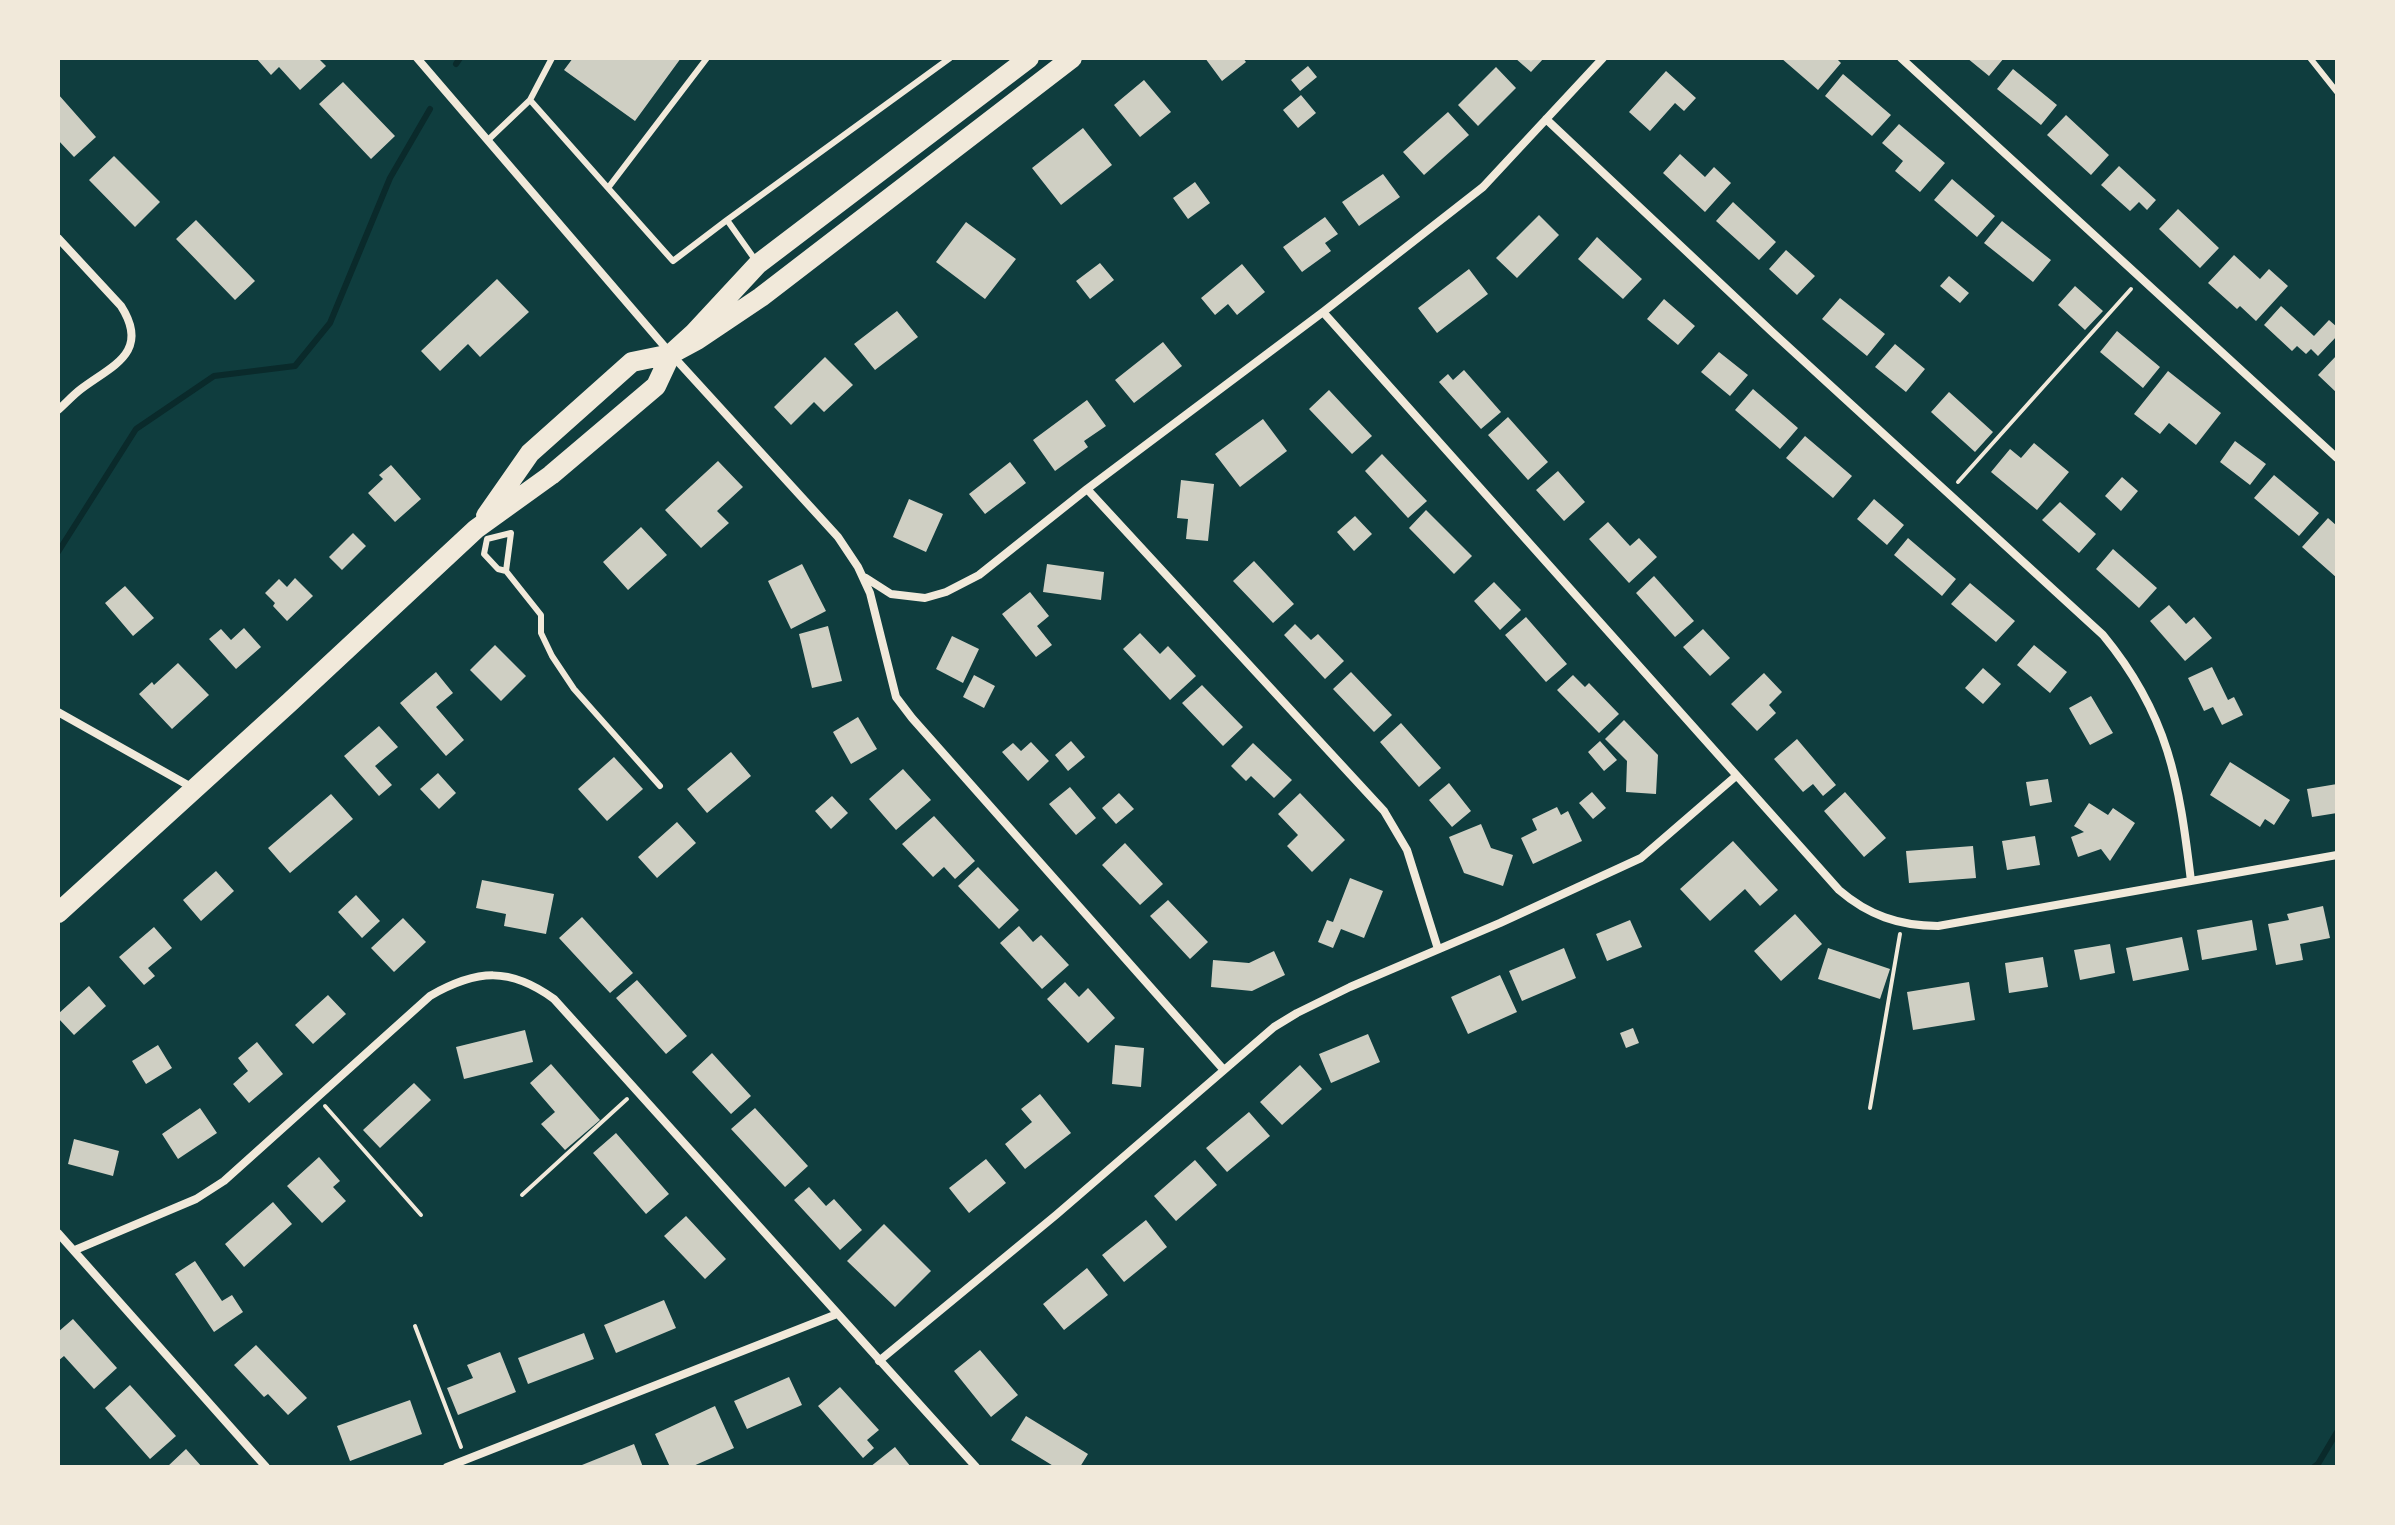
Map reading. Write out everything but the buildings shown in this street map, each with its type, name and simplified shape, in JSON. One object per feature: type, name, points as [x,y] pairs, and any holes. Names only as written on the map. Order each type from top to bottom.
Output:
[{"type":"main road","points":[[58,913],[482,534],[656,386],[671,354],[758,264],[1029,58]]},
{"type":"main road","points":[[482,534],[530,453],[632,362],[671,354],[761,297],[1072,58]]},
{"type":"street","points":[[417,58],[671,354],[838,537],[862,574],[877,615],[896,697],[1223,1069]]},
{"type":"street","points":[[862,574],[878,588],[904,598],[925,598],[946,592],[979,575],[1483,187],[1603,58]]},
{"type":"street","points":[[1901,58],[2337,458]]},
{"type":"street","points":[[1546,119],[2103,635],[2146,694],[2162,730],[2174,768],[2191,881]]},
{"type":"street","points":[[58,238],[121,306],[128,317],[131,331],[129,346],[122,360],[82,388],[58,410]]},
{"type":"street","points":[[1323,312],[1839,890],[1877,916],[1902,924],[1938,926],[2337,855]]},
{"type":"street","points":[[1087,489],[1384,811],[1407,850],[1438,949]]},
{"type":"street","points":[[58,712],[195,789]]},
{"type":"street","points":[[879,1361],[1056,1215],[1252,1043],[1297,1013],[1641,858],[1736,776]]},
{"type":"street","points":[[75,1250],[196,1199],[224,1181],[430,996],[452,983],[475,976],[499,975],[535,985],[554,999],[976,1467]]},
{"type":"street","points":[[58,1233],[266,1467]]},
{"type":"street","points":[[447,1467],[837,1314]]},
{"type":"lane","points":[[488,140],[530,100],[552,58]]},
{"type":"lane","points":[[608,188],[707,58]]},
{"type":"lane","points":[[530,100],[673,261],[950,58]]},
{"type":"lane","points":[[2310,58],[2337,92]]},
{"type":"lane","points":[[727,220],[758,264]]},
{"type":"lane","points":[[506,571],[511,533],[482,534],[484,554],[498,569],[506,571],[541,615],[541,633],[574,689],[660,786]]},
{"type":"path","points":[[1948,493],[2141,279]]},
{"type":"path","points":[[1870,1108],[1902,924]]},
{"type":"path","points":[[522,1195],[636,1091]]},
{"type":"path","points":[[317,1097],[421,1215]]},
{"type":"path","points":[[415,1326],[466,1459]]},
{"type":"waterway","points":[[456,64],[460,58]]},
{"type":"waterway","points":[[58,552],[136,429],[214,376],[295,366],[330,323],[390,178],[430,109]]},
{"type":"waterway","points":[[2314,1467],[2337,1432]]}]
